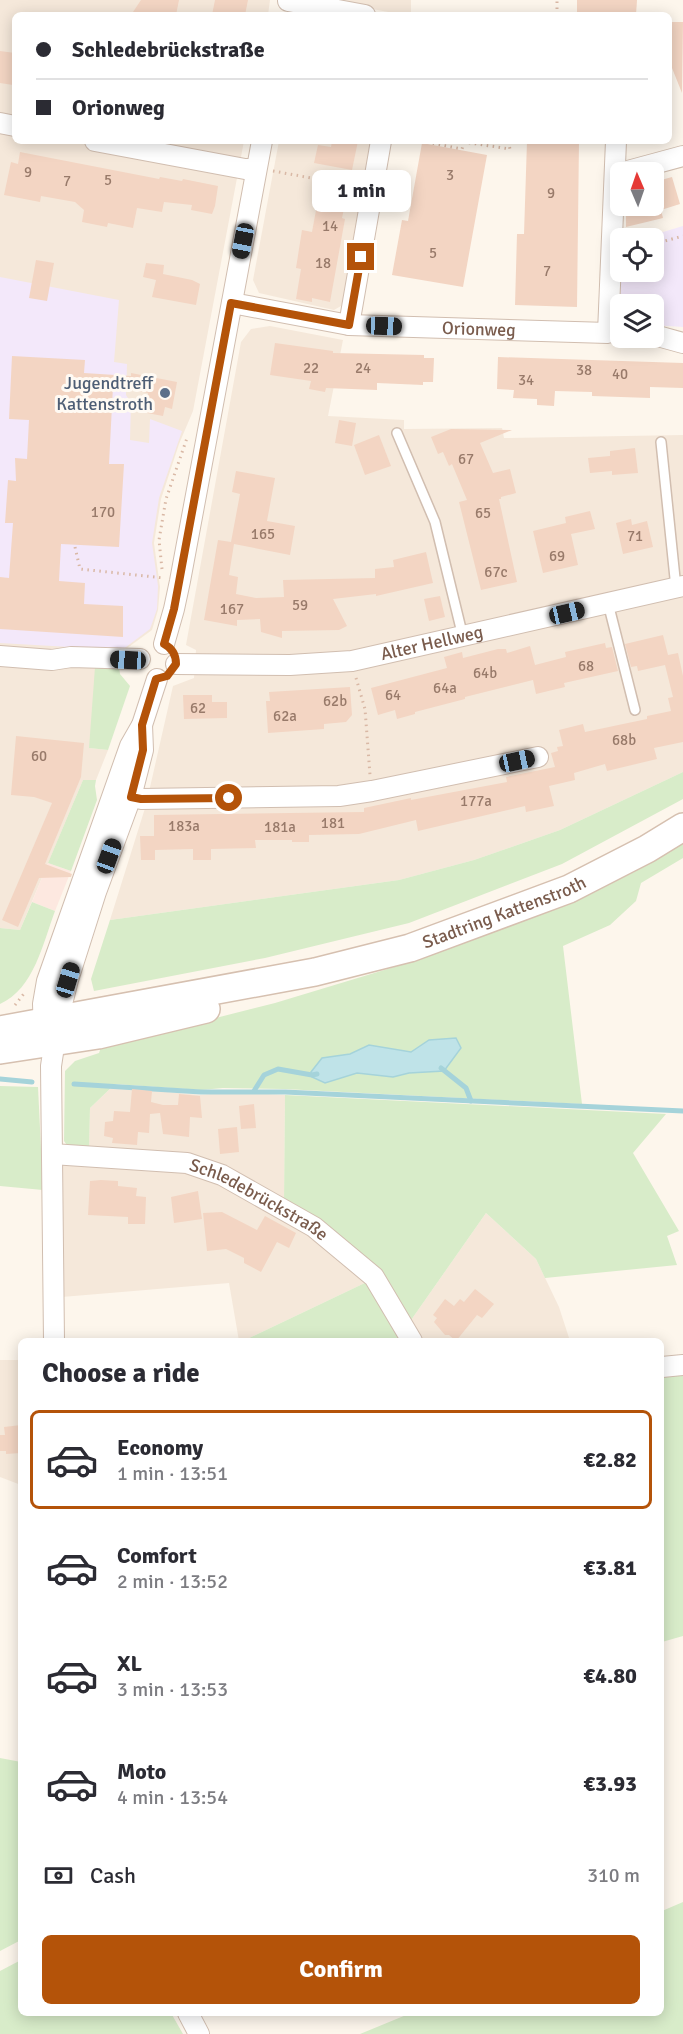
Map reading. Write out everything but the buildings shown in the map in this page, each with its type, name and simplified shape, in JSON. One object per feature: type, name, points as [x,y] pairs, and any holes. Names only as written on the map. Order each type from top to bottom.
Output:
[{"type":"main road","name":"Stadtring Kattenstroth","points":[[0,1050],[410,948],[569,889],[647,849],[683,827]]},
{"type":"main road","name":"Stadtring Kattenstroth","points":[[6,1019],[50,1038]]},
{"type":"street","points":[[288,0],[350,12]]},
{"type":"street","points":[[111,144],[245,169],[256,169]]},
{"type":"street","points":[[164,644],[174,609],[261,144]]},
{"type":"street","points":[[349,325],[380,144]]},
{"type":"street","name":"Orionweg","points":[[616,144],[619,162]]},
{"type":"street","points":[[662,162],[683,156]]},
{"type":"street","name":"Orionweg","points":[[616,294],[618,216]]},
{"type":"street","name":"Orionweg","points":[[231,303],[349,325],[610,334]]},
{"type":"street","points":[[664,338],[683,343]]},
{"type":"street","name":"Alter Hellweg","points":[[176,664],[290,665],[352,661],[679,587]]},
{"type":"street","points":[[164,644],[175,654],[176,664],[167,676],[156,679],[143,670],[141,654],[148,646],[164,644]]},
{"type":"street","points":[[0,656],[52,660],[71,657],[140,659]]},
{"type":"street","points":[[54,1338],[50,1038],[47,981],[123,794],[130,747],[142,725],[156,679]]},
{"type":"street","points":[[123,794],[141,799],[339,796],[538,757]]},
{"type":"street","name":"Schledebrückstraße","points":[[52,1154],[187,1163],[222,1175],[314,1227],[374,1277],[410,1338]]},
{"type":"street","points":[[664,1367],[683,1365]]},
{"type":"street","points":[[190,2016],[199,2034]]},
{"type":"lane","points":[[397,433],[435,522],[463,637]]},
{"type":"lane","points":[[661,442],[679,587]]},
{"type":"lane","points":[[608,603],[635,710]]},
{"type":"path","points":[[436,144],[462,149],[463,144]]},
{"type":"path","points":[[477,144],[510,149],[509,144]]},
{"type":"path","points":[[256,169],[372,189]]},
{"type":"path","points":[[664,241],[683,236]]},
{"type":"path","points":[[75,547],[80,568],[163,578]]},
{"type":"path","points":[[352,661],[365,709],[372,791]]},
{"type":"path","points":[[6,1019],[28,988]]},
{"type":"shaded area","points":[[0,0],[270,0],[268,12],[12,12],[12,144],[243,144],[193,411],[179,444],[161,499],[154,543],[160,587],[158,610],[152,630],[119,654],[89,748],[108,750],[96,780],[83,780],[20,930],[0,928]]},
{"type":"shaded area","points":[[325,0],[411,0],[411,12],[388,12]]},
{"type":"shaded area","points":[[278,144],[372,144],[341,306],[334,310],[259,293],[253,280]]},
{"type":"shaded area","points":[[683,226],[683,327],[664,326],[664,294],[620,294],[621,282],[664,282],[664,232]]},
{"type":"shaded area","points":[[0,277],[119,300],[114,362],[127,364],[126,395],[131,403],[130,440],[149,443],[150,419],[182,431],[159,498],[152,543],[158,586],[157,609],[150,629],[122,650],[0,643]]},
{"type":"shaded area","points":[[270,326],[343,340],[328,416],[404,420],[404,429],[502,428],[504,438],[683,435],[683,772],[560,830],[474,860],[399,880],[110,920],[146,805],[173,686],[194,678],[196,650],[186,645],[241,342],[251,329]]},
{"type":"shaded area","points":[[48,863],[71,871],[55,911],[32,902]]},
{"type":"shaded area","points":[[112,1087],[201,1095],[232,1092],[285,1095],[284,1201],[224,1169],[89,1150],[90,1108]]},
{"type":"shaded area","points":[[59,1162],[186,1170],[220,1181],[284,1216],[369,1281],[249,1338],[238,1338],[229,1283],[62,1297]]},
{"type":"shaded area","points":[[486,1213],[536,1259],[559,1307],[569,1338],[419,1338],[409,1323]]},
{"type":"shaded area","points":[[0,1360],[18,1360],[18,1484],[0,1477]]},
{"type":"green space","points":[[95,667],[119,667],[120,674],[130,686],[108,750],[89,748]]},
{"type":"green space","points":[[683,772],[683,799],[562,864],[409,923],[265,958],[94,991],[91,979],[110,920],[399,880],[474,860],[560,830]]},
{"type":"green space","points":[[83,780],[96,780],[97,800],[71,871],[48,863]]},
{"type":"green space","points":[[683,842],[683,858],[641,883],[636,901],[610,925],[563,946],[582,1104],[284,1089],[201,1090],[115,1084],[90,1108],[89,1150],[69,1148],[64,1141],[65,1071],[75,1061],[99,1053],[101,1047],[275,1003],[414,961],[574,901],[634,872]]},
{"type":"green space","points":[[32,902],[55,911],[36,964],[29,976],[12,997],[0,1004],[0,928],[20,930]]},
{"type":"green space","points":[[0,1086],[38,1087],[43,1190],[0,1186]]},
{"type":"green space","points":[[285,1095],[666,1114],[633,1153],[679,1231],[667,1236],[677,1265],[545,1278],[536,1259],[486,1213],[409,1323],[284,1201]]},
{"type":"green space","points":[[369,1281],[405,1338],[249,1338]]},
{"type":"green space","points":[[683,1372],[683,1636],[664,1641],[664,1375]]},
{"type":"green space","points":[[0,1758],[18,1761],[18,1942],[0,1951]]},
{"type":"green space","points":[[683,1902],[683,2034],[360,2034],[404,2016],[664,2016],[664,1910]]},
{"type":"green space","points":[[18,1962],[18,2016],[173,2016],[183,2034],[0,2034],[0,1971]]},
{"type":"water","points":[[456,1038],[461,1048],[444,1071],[409,1073],[393,1077],[357,1073],[325,1083],[312,1077],[311,1072],[322,1058],[350,1054],[369,1045],[411,1052],[429,1040]]},
{"type":"waterway","points":[[441,1068],[466,1088],[471,1101]]},
{"type":"waterway","points":[[254,1091],[264,1075],[278,1069],[317,1074]]},
{"type":"waterway","points":[[0,1079],[32,1082]]},
{"type":"waterway","points":[[74,1084],[201,1092],[285,1092],[683,1111]]},
{"type":"place","name":"Jugendtreff Kattenstroth","points":[[165,393]]},
{"type":"route","points":[[229,798],[141,799],[131,797],[143,750],[142,725],[156,679],[167,676],[176,664],[175,654],[164,644],[174,609],[231,303],[349,325],[361,257]]}]
